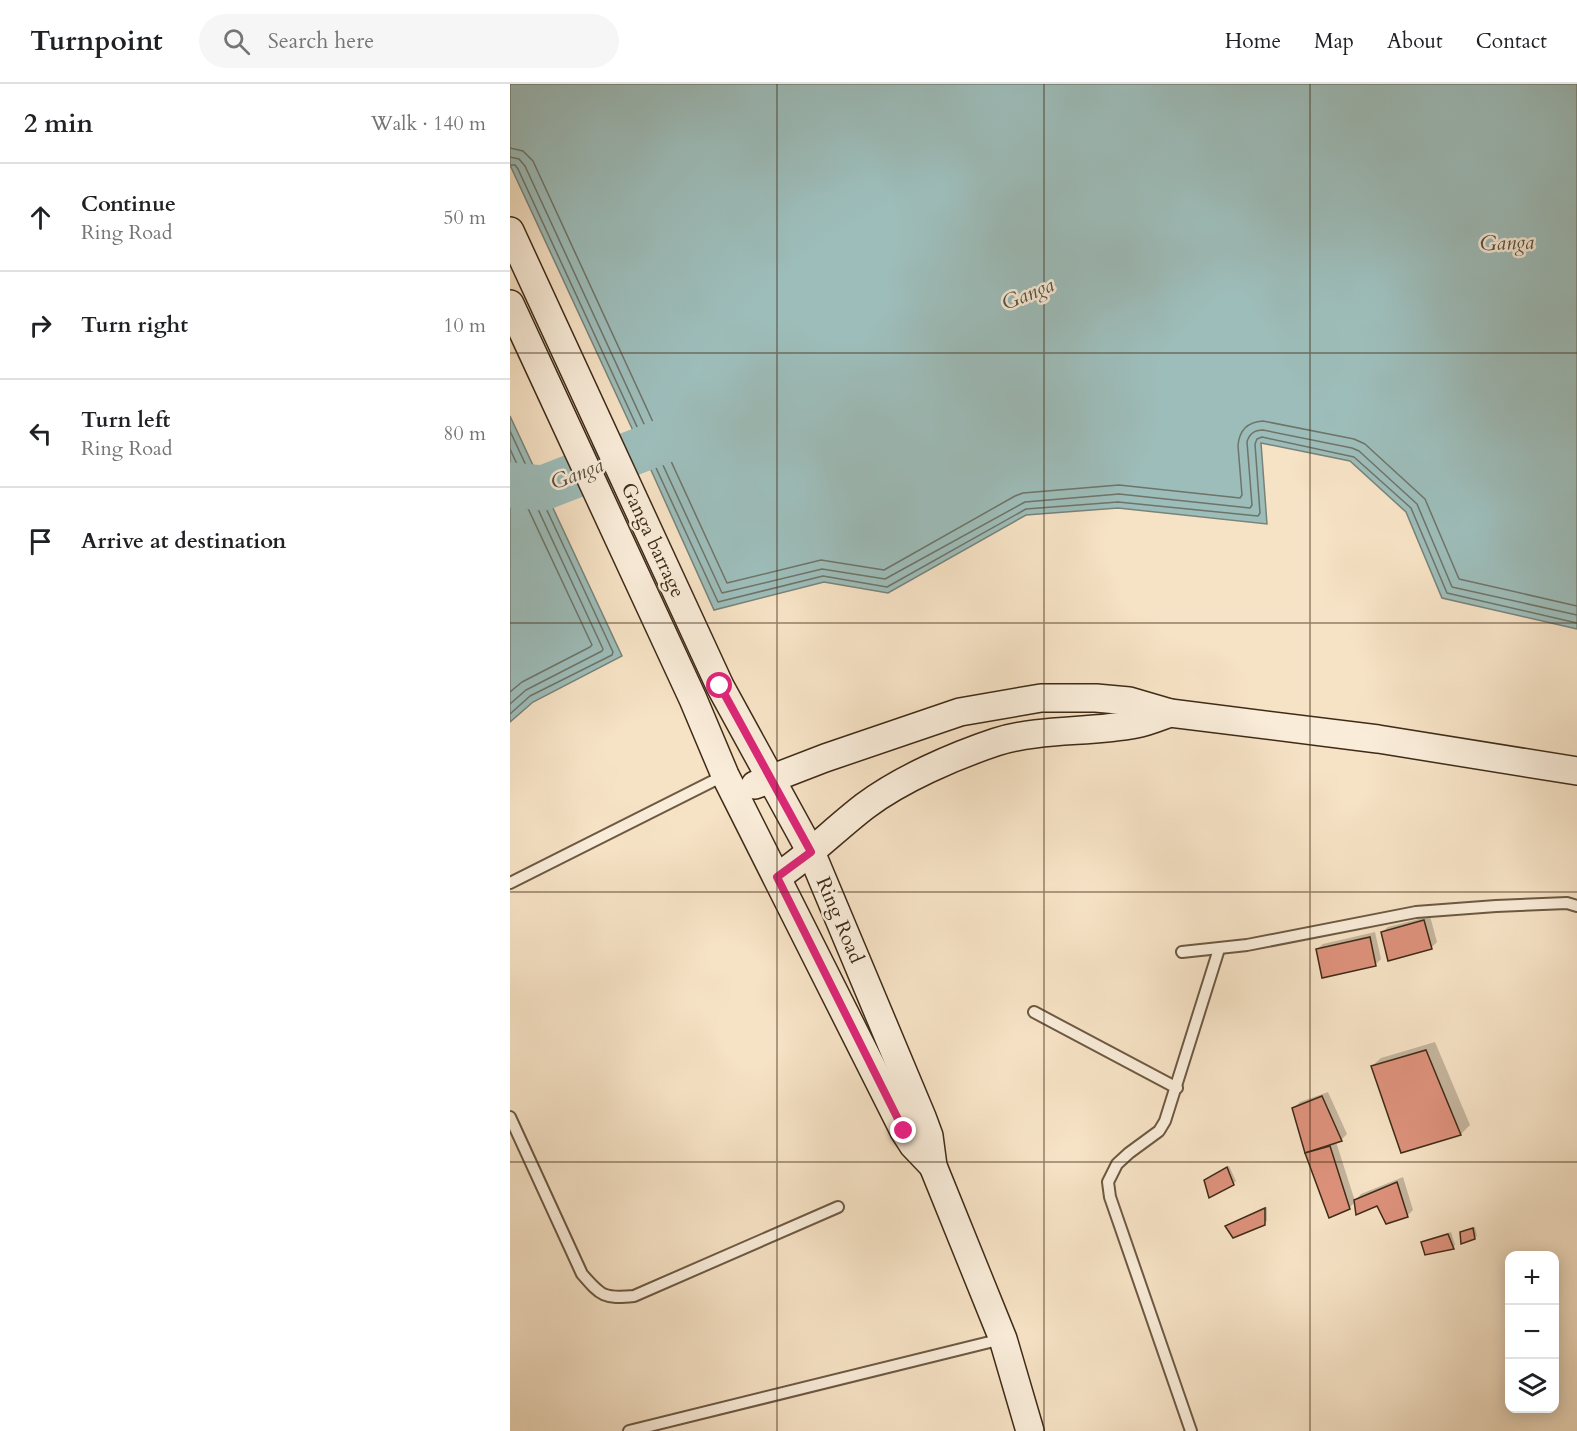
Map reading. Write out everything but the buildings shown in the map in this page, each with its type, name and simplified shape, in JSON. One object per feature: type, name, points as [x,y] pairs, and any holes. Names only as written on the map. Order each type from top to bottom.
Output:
[{"type":"main road","name":"Ganga barrage","points":[[510,231],[720,686]]},
{"type":"main road","name":"Ganga barrage","points":[[510,304],[693,699]]},
{"type":"main road","name":"Ring Road","points":[[720,686],[811,852],[922,1117],[929,1136],[933,1166],[1003,1339],[1030,1431]]},
{"type":"main road","points":[[730,784],[771,778],[960,712],[1041,698],[1096,698],[1129,701],[1170,713],[1378,739],[1577,771]]},
{"type":"main road","name":"Ring Road","points":[[693,699],[730,784],[904,1131],[933,1166]]},
{"type":"main road","points":[[777,877],[811,852],[867,804],[906,781],[951,759],[998,742],[1047,732],[1139,724],[1170,713]]},
{"type":"lane","points":[[510,883],[730,784]]},
{"type":"lane","points":[[1182,952],[1247,945],[1416,912],[1567,903],[1577,906]]},
{"type":"lane","points":[[1191,1431],[1110,1197],[1108,1182],[1117,1164],[1160,1131],[1165,1121],[1219,949]]},
{"type":"lane","points":[[1034,1012],[1177,1088]]},
{"type":"lane","points":[[510,1117],[582,1274],[597,1292],[614,1298],[634,1296],[837,1207]]},
{"type":"lane","points":[[629,1431],[1003,1339]]},
{"type":"water","points":[[510,84],[1577,84],[1577,629],[1442,598],[1406,512],[1350,461],[1261,443],[1267,524],[1118,508],[1026,515],[888,593],[824,582],[714,610],[510,165]]},
{"type":"water","points":[[510,416],[622,656],[533,702],[510,722]]},
{"type":"waterway","name":"Ganga","points":[[510,485],[543,488],[699,427]]},
{"type":"route","points":[[720,686],[811,852],[777,877],[904,1131]]}]
